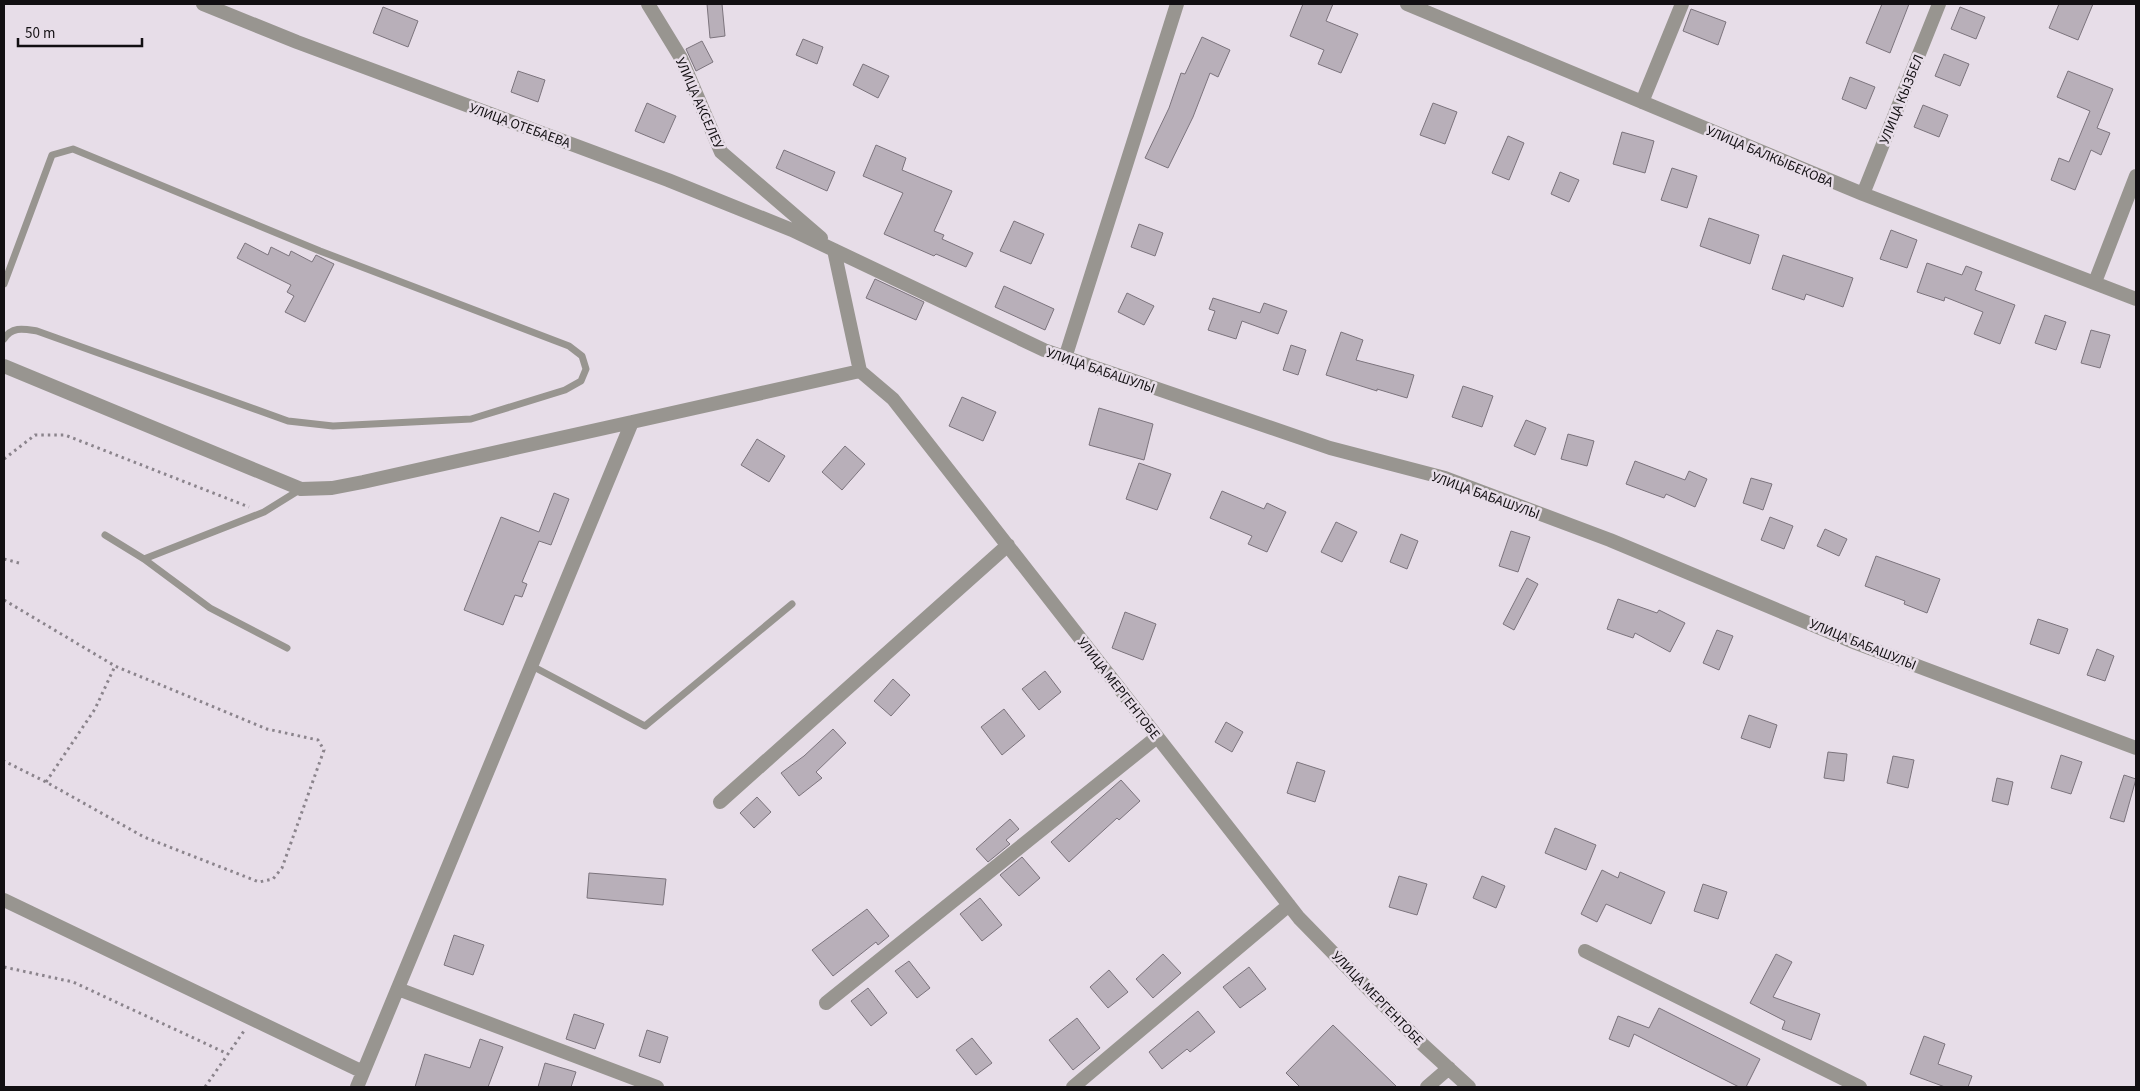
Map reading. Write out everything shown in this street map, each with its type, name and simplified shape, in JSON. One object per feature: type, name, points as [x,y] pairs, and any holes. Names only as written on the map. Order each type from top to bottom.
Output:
[{"type":"street","name":"УЛИЦА ОТЕБАЕВА","points":[[203,4],[297,42],[668,180],[792,230],[834,250]]},
{"type":"street","name":"УЛИЦА АКСЕЛЕУ","points":[[648,4],[681,58],[721,152],[834,250]]},
{"type":"street","points":[[1065,358],[1177,4]]},
{"type":"street","points":[[1642,102],[1682,4]]},
{"type":"street","name":"УЛИЦА КЫЗБЕЛ","points":[[1863,194],[1939,4]]},
{"type":"street","name":"УЛИЦА БАЛКЫБЕКОВА","points":[[1416,5],[1863,194],[2136,299]]},
{"type":"street","points":[[2095,282],[2136,176]]},
{"type":"street","name":"УЛИЦА БАБАШУЛЫ","points":[[834,250],[1044,350],[1330,448],[1445,478],[1610,540],[1856,643],[2136,748]]},
{"type":"street","points":[[4,366],[301,488],[332,488],[860,370],[834,250]]},
{"type":"street","name":"УЛИЦА МЕРГЕНТОБЕ","points":[[860,370],[893,399],[1299,918],[1401,1023],[1469,1087]]},
{"type":"street","points":[[357,1087],[632,422]]},
{"type":"street","points":[[720,802],[1008,545]]},
{"type":"street","points":[[826,1003],[1157,737]]},
{"type":"street","points":[[4,900],[363,1072]]},
{"type":"street","points":[[1073,1087],[1289,905]]},
{"type":"street","points":[[1585,951],[1860,1087]]},
{"type":"street","points":[[398,989],[657,1087]]},
{"type":"street","points":[[1427,1087],[1449,1068]]},
{"type":"lane","points":[[4,284],[52,155],[73,148],[320,251],[568,346],[582,356],[586,369],[581,381],[565,390],[472,419],[333,426],[288,421],[38,331],[20,328],[8,333],[4,340]]},
{"type":"lane","points":[[144,559],[264,512],[301,488]]},
{"type":"lane","points":[[105,535],[144,559],[210,608],[287,648]]},
{"type":"lane","points":[[532,666],[645,726],[792,604]]},
{"type":"path","points":[[4,459],[6,455],[35,435],[65,436],[264,512]]},
{"type":"path","points":[[4,559],[19,563]]},
{"type":"path","points":[[4,600],[115,666],[267,729],[318,740],[324,750],[282,868],[273,879],[259,882],[144,837],[46,782],[4,761]]},
{"type":"path","points":[[46,782],[95,709],[115,666]]},
{"type":"path","points":[[4,967],[73,982],[228,1054]]},
{"type":"path","points":[[205,1087],[253,1018]]},
{"type":"building","points":[[707,4],[722,4],[725,36],[710,38]]},
{"type":"building","points":[[1303,4],[1333,4],[1326,21],[1358,34],[1341,73],[1318,64],[1324,50],[1290,36]]},
{"type":"building","points":[[1882,4],[1909,4],[1890,53],[1866,43]]},
{"type":"building","points":[[2059,4],[2093,4],[2078,40],[2049,28]]},
{"type":"building","points":[[383,7],[418,21],[408,47],[373,33]]},
{"type":"building","points":[[1960,7],[1985,17],[1976,39],[1951,29]]},
{"type":"building","points":[[1691,9],[1726,22],[1718,45],[1683,31]]},
{"type":"building","points":[[1202,37],[1230,50],[1218,77],[1210,73],[1193,117],[1168,168],[1145,158],[1169,108],[1181,73],[1185,74]]},
{"type":"building","points":[[803,39],[823,47],[817,64],[796,55]]},
{"type":"building","points":[[702,41],[713,62],[696,71],[686,49]]},
{"type":"building","points":[[1944,54],[1969,64],[1960,86],[1935,76]]},
{"type":"building","points":[[863,64],[889,76],[878,98],[853,85]]},
{"type":"building","points":[[518,71],[545,80],[538,102],[511,92]]},
{"type":"building","points":[[2068,71],[2113,89],[2097,128],[2110,133],[2101,155],[2091,150],[2075,190],[2051,180],[2059,158],[2069,162],[2090,111],[2057,97]]},
{"type":"building","points":[[1850,77],[1875,87],[1866,109],[1842,99]]},
{"type":"building","points":[[647,103],[676,116],[664,143],[635,131]]},
{"type":"building","points":[[1433,103],[1457,112],[1445,144],[1420,135]]},
{"type":"building","points":[[1923,105],[1948,115],[1939,137],[1914,127]]},
{"type":"building","points":[[1622,132],[1654,141],[1645,173],[1613,164]]},
{"type":"building","points":[[1508,136],[1524,143],[1509,180],[1492,173]]},
{"type":"building","points":[[876,145],[906,158],[902,170],[952,191],[934,231],[944,235],[942,239],[973,253],[966,267],[936,254],[934,256],[884,234],[903,193],[863,176]]},
{"type":"building","points":[[784,150],[835,172],[827,191],[776,168]]},
{"type":"building","points":[[1672,168],[1697,176],[1687,208],[1661,200]]},
{"type":"building","points":[[1560,172],[1579,180],[1569,202],[1551,194]]},
{"type":"building","points":[[1709,218],[1759,235],[1750,264],[1700,246]]},
{"type":"building","points":[[1014,221],[1044,234],[1031,264],[1000,251]]},
{"type":"building","points":[[1139,224],[1163,233],[1155,256],[1131,247]]},
{"type":"building","points":[[1891,230],[1917,240],[1907,268],[1880,259]]},
{"type":"building","points":[[245,243],[268,255],[271,247],[289,256],[291,251],[312,262],[316,255],[334,264],[305,322],[285,312],[294,296],[287,292],[291,285],[237,258]]},
{"type":"building","points":[[1783,255],[1853,278],[1843,307],[1806,294],[1804,300],[1772,289]]},
{"type":"building","points":[[1927,263],[1962,275],[1966,266],[1982,272],[1975,290],[2015,305],[2000,344],[1974,334],[1983,312],[1945,297],[1944,301],[1917,292]]},
{"type":"building","points":[[875,279],[924,302],[916,320],[866,298]]},
{"type":"building","points":[[1004,286],[1054,309],[1045,330],[995,307]]},
{"type":"building","points":[[1127,293],[1154,306],[1144,325],[1118,312]]},
{"type":"building","points":[[1213,298],[1260,313],[1264,303],[1287,311],[1278,334],[1242,321],[1236,339],[1208,330],[1215,311],[1209,309]]},
{"type":"building","points":[[2045,315],[2066,322],[2056,350],[2035,343]]},
{"type":"building","points":[[2091,330],[2110,335],[2100,368],[2081,363]]},
{"type":"building","points":[[1341,332],[1363,340],[1356,360],[1414,375],[1407,398],[1326,375]]},
{"type":"building","points":[[1291,345],[1306,350],[1298,375],[1283,370]]},
{"type":"building","points":[[1463,386],[1493,396],[1482,427],[1452,417]]},
{"type":"building","points":[[962,397],[996,412],[983,441],[949,426]]},
{"type":"building","points":[[1099,408],[1153,424],[1144,460],[1089,445]]},
{"type":"building","points":[[1526,420],[1546,428],[1535,455],[1514,446]]},
{"type":"building","points":[[1568,434],[1594,441],[1587,466],[1561,459]]},
{"type":"building","points":[[757,439],[785,456],[769,482],[741,465]]},
{"type":"building","points":[[845,446],[865,464],[842,490],[822,472]]},
{"type":"building","points":[[1635,461],[1685,480],[1689,471],[1707,479],[1695,507],[1666,494],[1664,498],[1626,484]]},
{"type":"building","points":[[1139,463],[1171,474],[1157,510],[1126,499]]},
{"type":"building","points":[[1751,478],[1772,484],[1763,510],[1743,503]]},
{"type":"building","points":[[1222,491],[1264,509],[1267,503],[1286,512],[1267,552],[1248,544],[1252,536],[1210,518]]},
{"type":"building","points":[[554,493],[569,499],[551,545],[539,541],[522,582],[527,584],[522,597],[515,595],[503,625],[464,610],[501,517],[539,532]]},
{"type":"building","points":[[1770,517],[1793,526],[1784,549],[1761,540]]},
{"type":"building","points":[[1336,522],[1357,532],[1342,562],[1321,552]]},
{"type":"building","points":[[1825,529],[1847,539],[1839,556],[1817,546]]},
{"type":"building","points":[[1511,531],[1530,537],[1518,572],[1499,566]]},
{"type":"building","points":[[1401,534],[1418,541],[1407,569],[1390,562]]},
{"type":"building","points":[[1876,556],[1940,579],[1927,613],[1904,604],[1905,601],[1865,586]]},
{"type":"building","points":[[1527,578],[1538,584],[1514,630],[1503,624]]},
{"type":"building","points":[[1618,599],[1657,613],[1659,610],[1685,623],[1670,652],[1635,633],[1633,638],[1607,629]]},
{"type":"building","points":[[1125,612],[1156,624],[1143,660],[1112,648]]},
{"type":"building","points":[[2038,619],[2068,629],[2059,654],[2030,644]]},
{"type":"building","points":[[1717,630],[1733,636],[1719,670],[1703,663]]},
{"type":"building","points":[[2097,649],[2114,656],[2105,681],[2087,675]]},
{"type":"building","points":[[1045,671],[1061,692],[1039,710],[1022,689]]},
{"type":"building","points":[[893,679],[910,695],[891,716],[874,701]]},
{"type":"building","points":[[1004,709],[1025,736],[1002,755],[981,727]]},
{"type":"building","points":[[1749,715],[1777,725],[1770,748],[1741,738]]},
{"type":"building","points":[[1226,722],[1243,732],[1232,752],[1215,742]]},
{"type":"building","points":[[833,729],[846,743],[816,772],[822,778],[799,796],[781,773],[804,756]]},
{"type":"building","points":[[1828,752],[1847,754],[1844,781],[1824,778]]},
{"type":"building","points":[[2061,755],[2082,762],[2071,794],[2051,788]]},
{"type":"building","points":[[1893,756],[1914,760],[1908,788],[1887,783]]},
{"type":"building","points":[[1297,762],[1325,771],[1315,802],[1287,793]]},
{"type":"building","points":[[2124,775],[2136,779],[2124,822],[2110,818]]},
{"type":"building","points":[[1997,778],[2013,782],[2008,805],[1992,801]]},
{"type":"building","points":[[1121,780],[1140,801],[1119,820],[1117,818],[1069,862],[1051,842]]},
{"type":"building","points":[[757,797],[771,812],[754,828],[740,813]]},
{"type":"building","points":[[1010,819],[1019,829],[1006,840],[1010,844],[988,862],[976,849]]},
{"type":"building","points":[[1555,828],[1596,845],[1586,870],[1545,853]]},
{"type":"building","points":[[1022,857],[1040,878],[1019,896],[1000,875]]},
{"type":"building","points":[[1602,870],[1618,878],[1620,872],[1665,892],[1651,924],[1606,904],[1597,922],[1581,914]]},
{"type":"building","points":[[589,873],[666,879],[663,905],[587,898]]},
{"type":"building","points":[[1399,876],[1427,884],[1417,915],[1389,907]]},
{"type":"building","points":[[1482,876],[1505,886],[1496,908],[1473,898]]},
{"type":"building","points":[[1703,884],[1727,892],[1718,919],[1694,911]]},
{"type":"building","points":[[980,898],[1002,925],[982,941],[960,914]]},
{"type":"building","points":[[867,909],[889,936],[878,945],[876,942],[833,976],[812,950]]},
{"type":"building","points":[[454,935],[484,945],[473,975],[444,965]]},
{"type":"building","points":[[1163,954],[1181,973],[1153,998],[1136,979]]},
{"type":"building","points":[[1776,954],[1792,962],[1773,997],[1820,1014],[1811,1040],[1782,1029],[1785,1021],[1750,1003]]},
{"type":"building","points":[[909,961],[930,988],[917,998],[895,971]]},
{"type":"building","points":[[1249,967],[1266,989],[1240,1008],[1223,987]]},
{"type":"building","points":[[1109,970],[1128,992],[1108,1008],[1090,987]]},
{"type":"building","points":[[868,988],[887,1013],[871,1026],[851,1001]]},
{"type":"building","points":[[1659,1008],[1760,1059],[1746,1087],[1739,1087],[1634,1034],[1629,1047],[1609,1039],[1618,1016],[1649,1028]]},
{"type":"building","points":[[1198,1011],[1215,1032],[1190,1052],[1187,1049],[1162,1069],[1149,1052]]},
{"type":"building","points":[[574,1014],[604,1024],[595,1049],[566,1039]]},
{"type":"building","points":[[1077,1018],[1100,1048],[1073,1070],[1049,1040]]},
{"type":"building","points":[[1333,1025],[1397,1087],[1300,1087],[1286,1073]]},
{"type":"building","points":[[647,1030],[668,1037],[660,1063],[639,1056]]},
{"type":"building","points":[[1924,1036],[1945,1044],[1938,1064],[1972,1076],[1968,1087],[1945,1087],[1910,1074]]},
{"type":"building","points":[[972,1038],[992,1063],[976,1075],[956,1050]]},
{"type":"building","points":[[480,1039],[503,1047],[488,1087],[415,1087],[425,1054],[470,1068]]},
{"type":"building","points":[[545,1063],[576,1072],[571,1087],[538,1087]]}]
